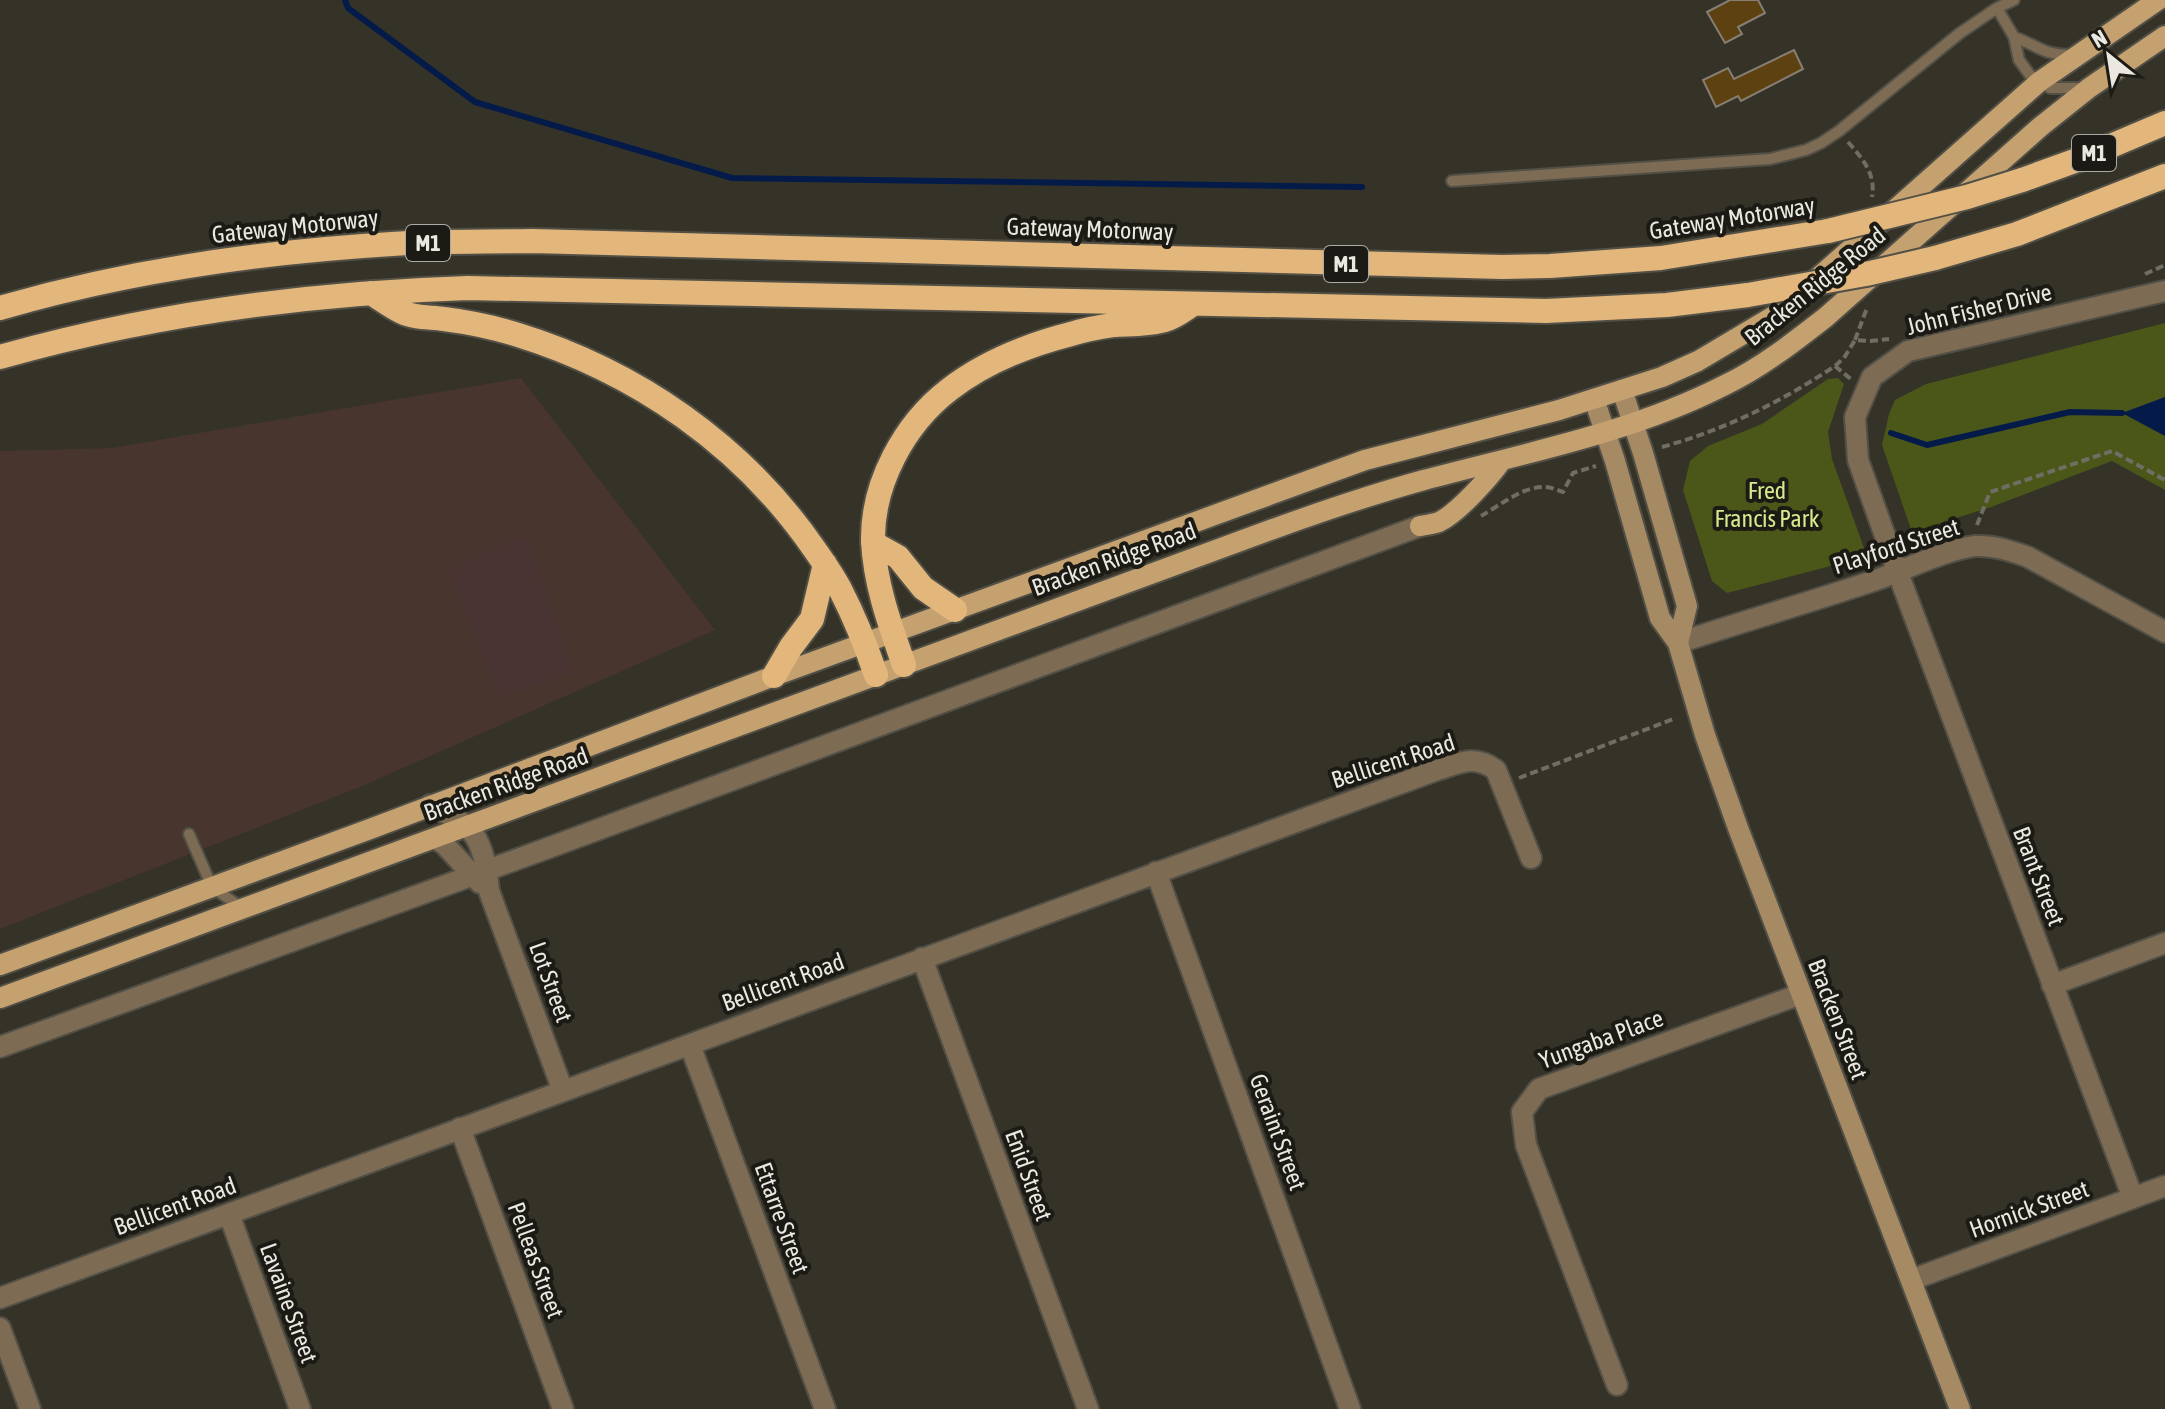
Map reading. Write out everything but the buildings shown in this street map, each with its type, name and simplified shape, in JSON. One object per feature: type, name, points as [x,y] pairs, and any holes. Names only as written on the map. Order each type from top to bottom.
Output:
[{"type":"highway","name":"Gateway Motorway","points":[[0,308],[43,295],[196,265],[393,244],[532,241],[1502,267],[1661,258],[1828,231],[1967,197],[2095,153],[2165,123]]},
{"type":"highway","name":"M1","points":[[0,357],[128,325],[198,313],[394,290],[468,288],[1546,311],[1667,305],[1748,295],[1935,258],[2017,234],[2165,176]]},
{"type":"highway","points":[[371,293],[405,314],[460,321],[513,333],[569,353],[619,376],[667,404],[710,436],[750,471],[792,518],[825,564],[841,590],[876,675]]},
{"type":"highway","points":[[904,665],[883,601],[873,543],[883,478],[899,447],[917,422],[949,390],[989,365],[1031,345],[1110,326],[1164,321],[1195,303]]},
{"type":"highway","points":[[873,543],[898,557],[923,588],[955,610]]},
{"type":"highway","points":[[774,676],[812,619],[825,564]]},
{"type":"main road","name":"Bracken Ridge Road","points":[[0,965],[774,676],[1365,460],[1559,410],[1662,377],[1698,361],[1777,314],[2039,82],[2158,0]]},
{"type":"main road","name":"Bracken Ridge Road","points":[[0,998],[1352,501],[1666,412],[1729,384],[1795,341],[1826,317],[2003,157],[2089,88],[2165,36]]},
{"type":"main road","points":[[1420,526],[1447,517],[1485,483],[1502,460]]},
{"type":"street","name":"John Fisher Drive","points":[[1898,572],[1858,460],[1855,417],[1872,377],[1908,351],[2165,291]]},
{"type":"street","name":"Bracken Street","points":[[1622,390],[1687,606],[1678,643]]},
{"type":"street","name":"Bracken Street","points":[[1594,399],[1660,618],[1678,643],[1705,735],[1960,1409]]},
{"type":"street","points":[[0,1047],[1420,526]]},
{"type":"street","name":"Playford Street","points":[[1678,643],[1971,547],[1989,546],[2028,557],[2165,632]]},
{"type":"street","name":"Brant Street","points":[[1898,572],[2133,1198]]},
{"type":"street","name":"Bellicent Road","points":[[0,1298],[1156,872],[1467,761],[1484,762],[1496,770],[1531,858]]},
{"type":"street","points":[[430,805],[466,826]]},
{"type":"street","name":"Lot Street","points":[[466,826],[477,842],[479,873],[489,891],[563,1091]]},
{"type":"street","points":[[435,838],[479,873]]},
{"type":"street","name":"Geraint Street","points":[[1156,872],[1350,1409]]},
{"type":"street","points":[[2052,985],[2165,943]]},
{"type":"street","name":"Enid Street","points":[[922,958],[1088,1409]]},
{"type":"street","name":"Yungaba Place","points":[[1617,1385],[1526,1145],[1522,1112],[1539,1089],[1801,994]]},
{"type":"street","name":"Ettarre Street","points":[[690,1045],[825,1409]]},
{"type":"street","name":"Pelleas Street","points":[[460,1128],[563,1409]]},
{"type":"street","name":"Hornick Street","points":[[1911,1280],[2165,1186]]},
{"type":"street","name":"Lavaine Street","points":[[229,1214],[300,1409]]},
{"type":"street","points":[[0,1328],[30,1409]]},
{"type":"lane","points":[[1452,181],[1788,156],[1821,143],[1839,131],[1960,33],[2014,0]]},
{"type":"lane","points":[[1997,8],[2014,37],[2019,60],[2030,75],[2057,89],[2089,88]]},
{"type":"lane","points":[[2014,37],[2043,52],[2076,55]]},
{"type":"lane","points":[[189,834],[212,887],[243,909]]},
{"type":"path","points":[[1835,366],[1855,382]]},
{"type":"path","points":[[1977,525],[1990,492],[2112,451],[2165,480]]},
{"type":"path","points":[[1474,519],[1536,488],[1547,487],[1563,492],[1573,473],[1597,466]]},
{"type":"path","points":[[1513,780],[1676,718]]},
{"type":"shaded area","points":[[521,378],[715,630],[360,787],[0,929],[0,451],[112,448]]},
{"type":"shaded area","points":[[526,534],[574,672],[500,697],[448,571]]},
{"type":"green space","points":[[2165,323],[2165,490],[2112,461],[1991,507],[1912,532],[1882,445],[1895,400],[1926,384]]},
{"type":"green space","name":"Fred Francis Park","points":[[1838,378],[1844,384],[1828,432],[1832,459],[1864,548],[1857,559],[1727,593],[1712,581],[1683,490],[1690,461],[1708,446],[1762,424],[1828,379]]},
{"type":"water","points":[[2165,397],[2165,436],[2122,413]]},
{"type":"waterway","points":[[345,0],[348,8],[475,102],[732,178],[1362,187]]},
{"type":"waterway","points":[[1891,433],[1927,445],[2070,412],[2122,413]]}]
